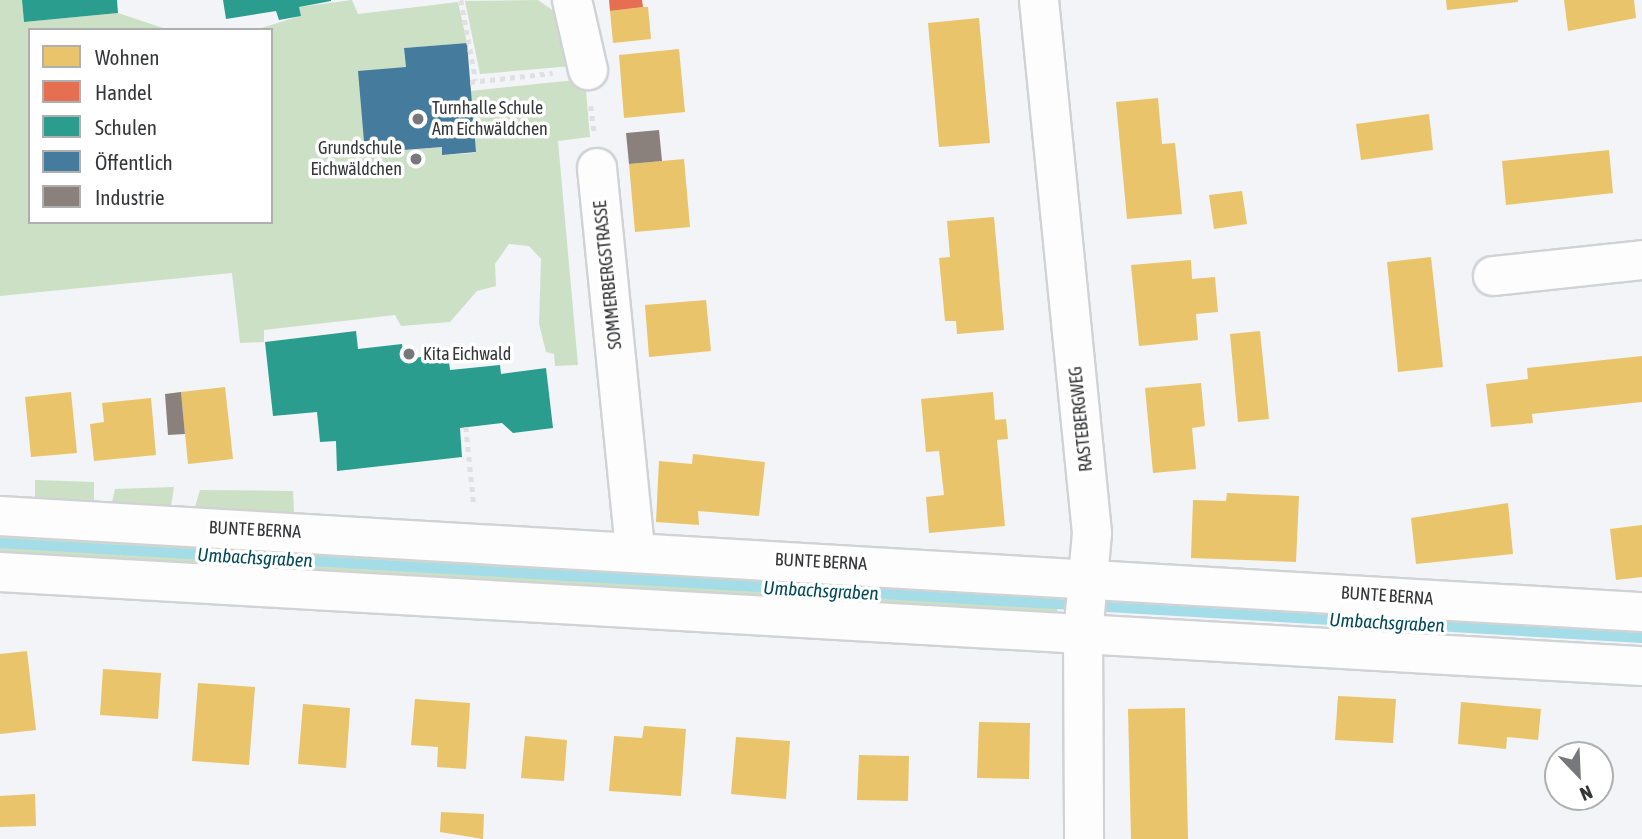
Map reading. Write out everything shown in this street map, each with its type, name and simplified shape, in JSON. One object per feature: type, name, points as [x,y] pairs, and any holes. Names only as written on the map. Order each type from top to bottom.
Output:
[{"type":"street","points":[[572,0],[588,70]]},
{"type":"street","name":"RASTEBERGWEG","points":[[1040,0],[1092,533],[1086,605],[1084,839]]},
{"type":"street","name":"SOMMERBERGSTRASSE","points":[[597,168],[635,552]]},
{"type":"street","points":[[1493,276],[1642,260]]},
{"type":"street","name":"BUNTE BERNA","points":[[0,516],[635,552],[1642,666]]},
{"type":"street","name":"BUNTE BERNA","points":[[0,572],[1086,605],[1642,612]]},
{"type":"path","points":[[461,0],[473,82],[588,70],[597,168]]},
{"type":"path","points":[[466,427],[475,516]]},
{"type":"green space","points":[[0,0],[22,0],[24,22],[118,13],[163,28],[28,28],[28,224],[273,224],[273,28],[261,28],[300,16],[299,7],[352,0],[358,14],[458,2],[467,43],[404,48],[406,67],[366,153],[442,147],[443,155],[475,153],[470,91],[585,79],[590,137],[558,141],[578,365],[555,366],[554,354],[546,352],[539,324],[541,259],[529,246],[509,244],[495,264],[496,286],[477,291],[450,322],[401,326],[395,315],[264,330],[264,342],[240,343],[232,273],[0,296]]},
{"type":"green space","points":[[538,0],[561,16],[584,65],[480,74],[465,1]]},
{"type":"green space","points":[[35,480],[94,482],[94,500],[35,498]]},
{"type":"green space","points":[[174,487],[171,506],[112,502],[115,489]]},
{"type":"green space","points":[[200,490],[293,491],[294,513],[195,507]]},
{"type":"green space","points":[[0,523],[1058,590],[1057,616],[0,559]]},
{"type":"building: Wohnen","points":[[1446,0],[1518,0],[1518,2],[1447,10]]},
{"type":"building: Wohnen","points":[[1564,0],[1634,0],[1636,18],[1568,31]]},
{"type":"building: Wohnen","points":[[648,7],[651,39],[613,43],[610,11]]},
{"type":"building: Wohnen","points":[[979,18],[990,143],[939,147],[928,23]]},
{"type":"building: Wohnen","points":[[679,49],[685,112],[624,118],[619,55]]},
{"type":"building: Wohnen","points":[[1158,98],[1162,144],[1175,143],[1182,214],[1127,219],[1116,102]]},
{"type":"building: Wohnen","points":[[1429,114],[1433,150],[1361,160],[1356,124]]},
{"type":"building: Wohnen","points":[[1609,150],[1613,193],[1506,205],[1502,161]]},
{"type":"building: Wohnen","points":[[684,159],[690,227],[635,232],[629,164]]},
{"type":"building: Wohnen","points":[[1242,191],[1247,224],[1214,229],[1209,195]]},
{"type":"building: Wohnen","points":[[994,217],[1004,330],[957,334],[956,321],[945,321],[939,258],[950,257],[947,221]]},
{"type":"building: Wohnen","points":[[1431,257],[1443,367],[1398,372],[1387,262]]},
{"type":"building: Wohnen","points":[[1191,260],[1192,279],[1215,277],[1218,312],[1196,314],[1198,340],[1139,346],[1131,265]]},
{"type":"building: Wohnen","points":[[706,300],[711,351],[649,357],[645,305]]},
{"type":"building: Wohnen","points":[[1260,331],[1269,419],[1238,422],[1230,334]]},
{"type":"building: Wohnen","points":[[1642,356],[1642,402],[1532,414],[1533,423],[1491,427],[1486,384],[1528,379],[1527,368]]},
{"type":"building: Wohnen","points":[[1201,383],[1205,426],[1192,428],[1196,469],[1153,473],[1145,388]]},
{"type":"building: Wohnen","points":[[225,387],[233,459],[188,464],[181,392]]},
{"type":"building: Wohnen","points":[[71,392],[77,453],[31,457],[25,397]]},
{"type":"building: Wohnen","points":[[993,392],[995,420],[1006,419],[1008,439],[997,440],[1005,526],[929,533],[926,497],[944,495],[939,451],[926,452],[921,399]]},
{"type":"building: Wohnen","points":[[151,398],[156,455],[94,461],[90,424],[104,422],[102,403]]},
{"type":"building: Wohnen","points":[[693,454],[765,462],[759,516],[698,511],[699,525],[656,522],[659,461],[692,464]]},
{"type":"building: Wohnen","points":[[1227,493],[1299,496],[1296,562],[1191,558],[1193,500],[1226,501]]},
{"type":"building: Wohnen","points":[[1508,503],[1513,554],[1416,564],[1411,518]]},
{"type":"building: Wohnen","points":[[1642,525],[1642,577],[1616,580],[1610,529]]},
{"type":"building: Wohnen","points":[[27,651],[36,730],[0,734],[0,654]]},
{"type":"building: Wohnen","points":[[103,669],[161,673],[158,719],[100,715]]},
{"type":"building: Wohnen","points":[[198,683],[255,687],[249,765],[192,761]]},
{"type":"building: Wohnen","points":[[1338,696],[1396,699],[1393,743],[1335,740]]},
{"type":"building: Wohnen","points":[[415,699],[470,703],[466,769],[437,767],[438,747],[411,745]]},
{"type":"building: Wohnen","points":[[1461,702],[1541,709],[1538,740],[1507,737],[1506,749],[1458,744]]},
{"type":"building: Wohnen","points":[[303,704],[350,708],[346,768],[298,764]]},
{"type":"building: Wohnen","points":[[1185,708],[1188,839],[1131,839],[1128,709]]},
{"type":"building: Wohnen","points":[[979,722],[1030,723],[1029,779],[977,778]]},
{"type":"building: Wohnen","points":[[644,726],[686,729],[681,796],[609,791],[614,736],[642,738]]},
{"type":"building: Wohnen","points":[[525,736],[567,740],[564,781],[521,778]]},
{"type":"building: Wohnen","points":[[736,737],[790,741],[786,799],[731,794]]},
{"type":"building: Wohnen","points":[[859,755],[909,756],[908,801],[857,800]]},
{"type":"building: Wohnen","points":[[35,794],[36,826],[0,827],[0,796]]},
{"type":"building: Wohnen","points":[[441,812],[484,814],[483,839],[440,832]]},
{"type":"building: Handel","points":[[609,0],[642,0],[643,7],[610,11]]},
{"type":"building: Schulen","points":[[22,0],[117,0],[118,13],[24,22]]},
{"type":"building: Schulen","points":[[223,0],[331,1],[299,7],[301,16],[279,20],[276,11],[226,19]]},
{"type":"building: Schulen","points":[[356,331],[358,349],[402,344],[404,359],[448,354],[450,370],[500,365],[501,374],[546,368],[553,428],[513,433],[502,423],[460,428],[462,457],[337,471],[336,441],[320,442],[317,412],[273,416],[265,342]]},
{"type":"building: Öffentlich","name":"Turnhalle Schule Am Eichwäldchen","points":[[467,43],[476,152],[442,155],[442,147],[365,153],[358,71],[406,67],[404,48]]},
{"type":"building: Industrie","points":[[659,130],[662,161],[629,164],[626,133]]},
{"type":"building: Industrie","points":[[181,392],[185,434],[168,435],[165,394]]},
{"type":"waterway","name":"Umbachsgraben","points":[[0,543],[1642,638]]},
{"type":"place","name":"Turnhalle Schule Am Eichwäldchen","points":[[418,119]]},
{"type":"place","name":"Grundschule Eichwäldchen","points":[[416,159]]},
{"type":"place","name":"Kita Eichwald","points":[[409,354]]}]
